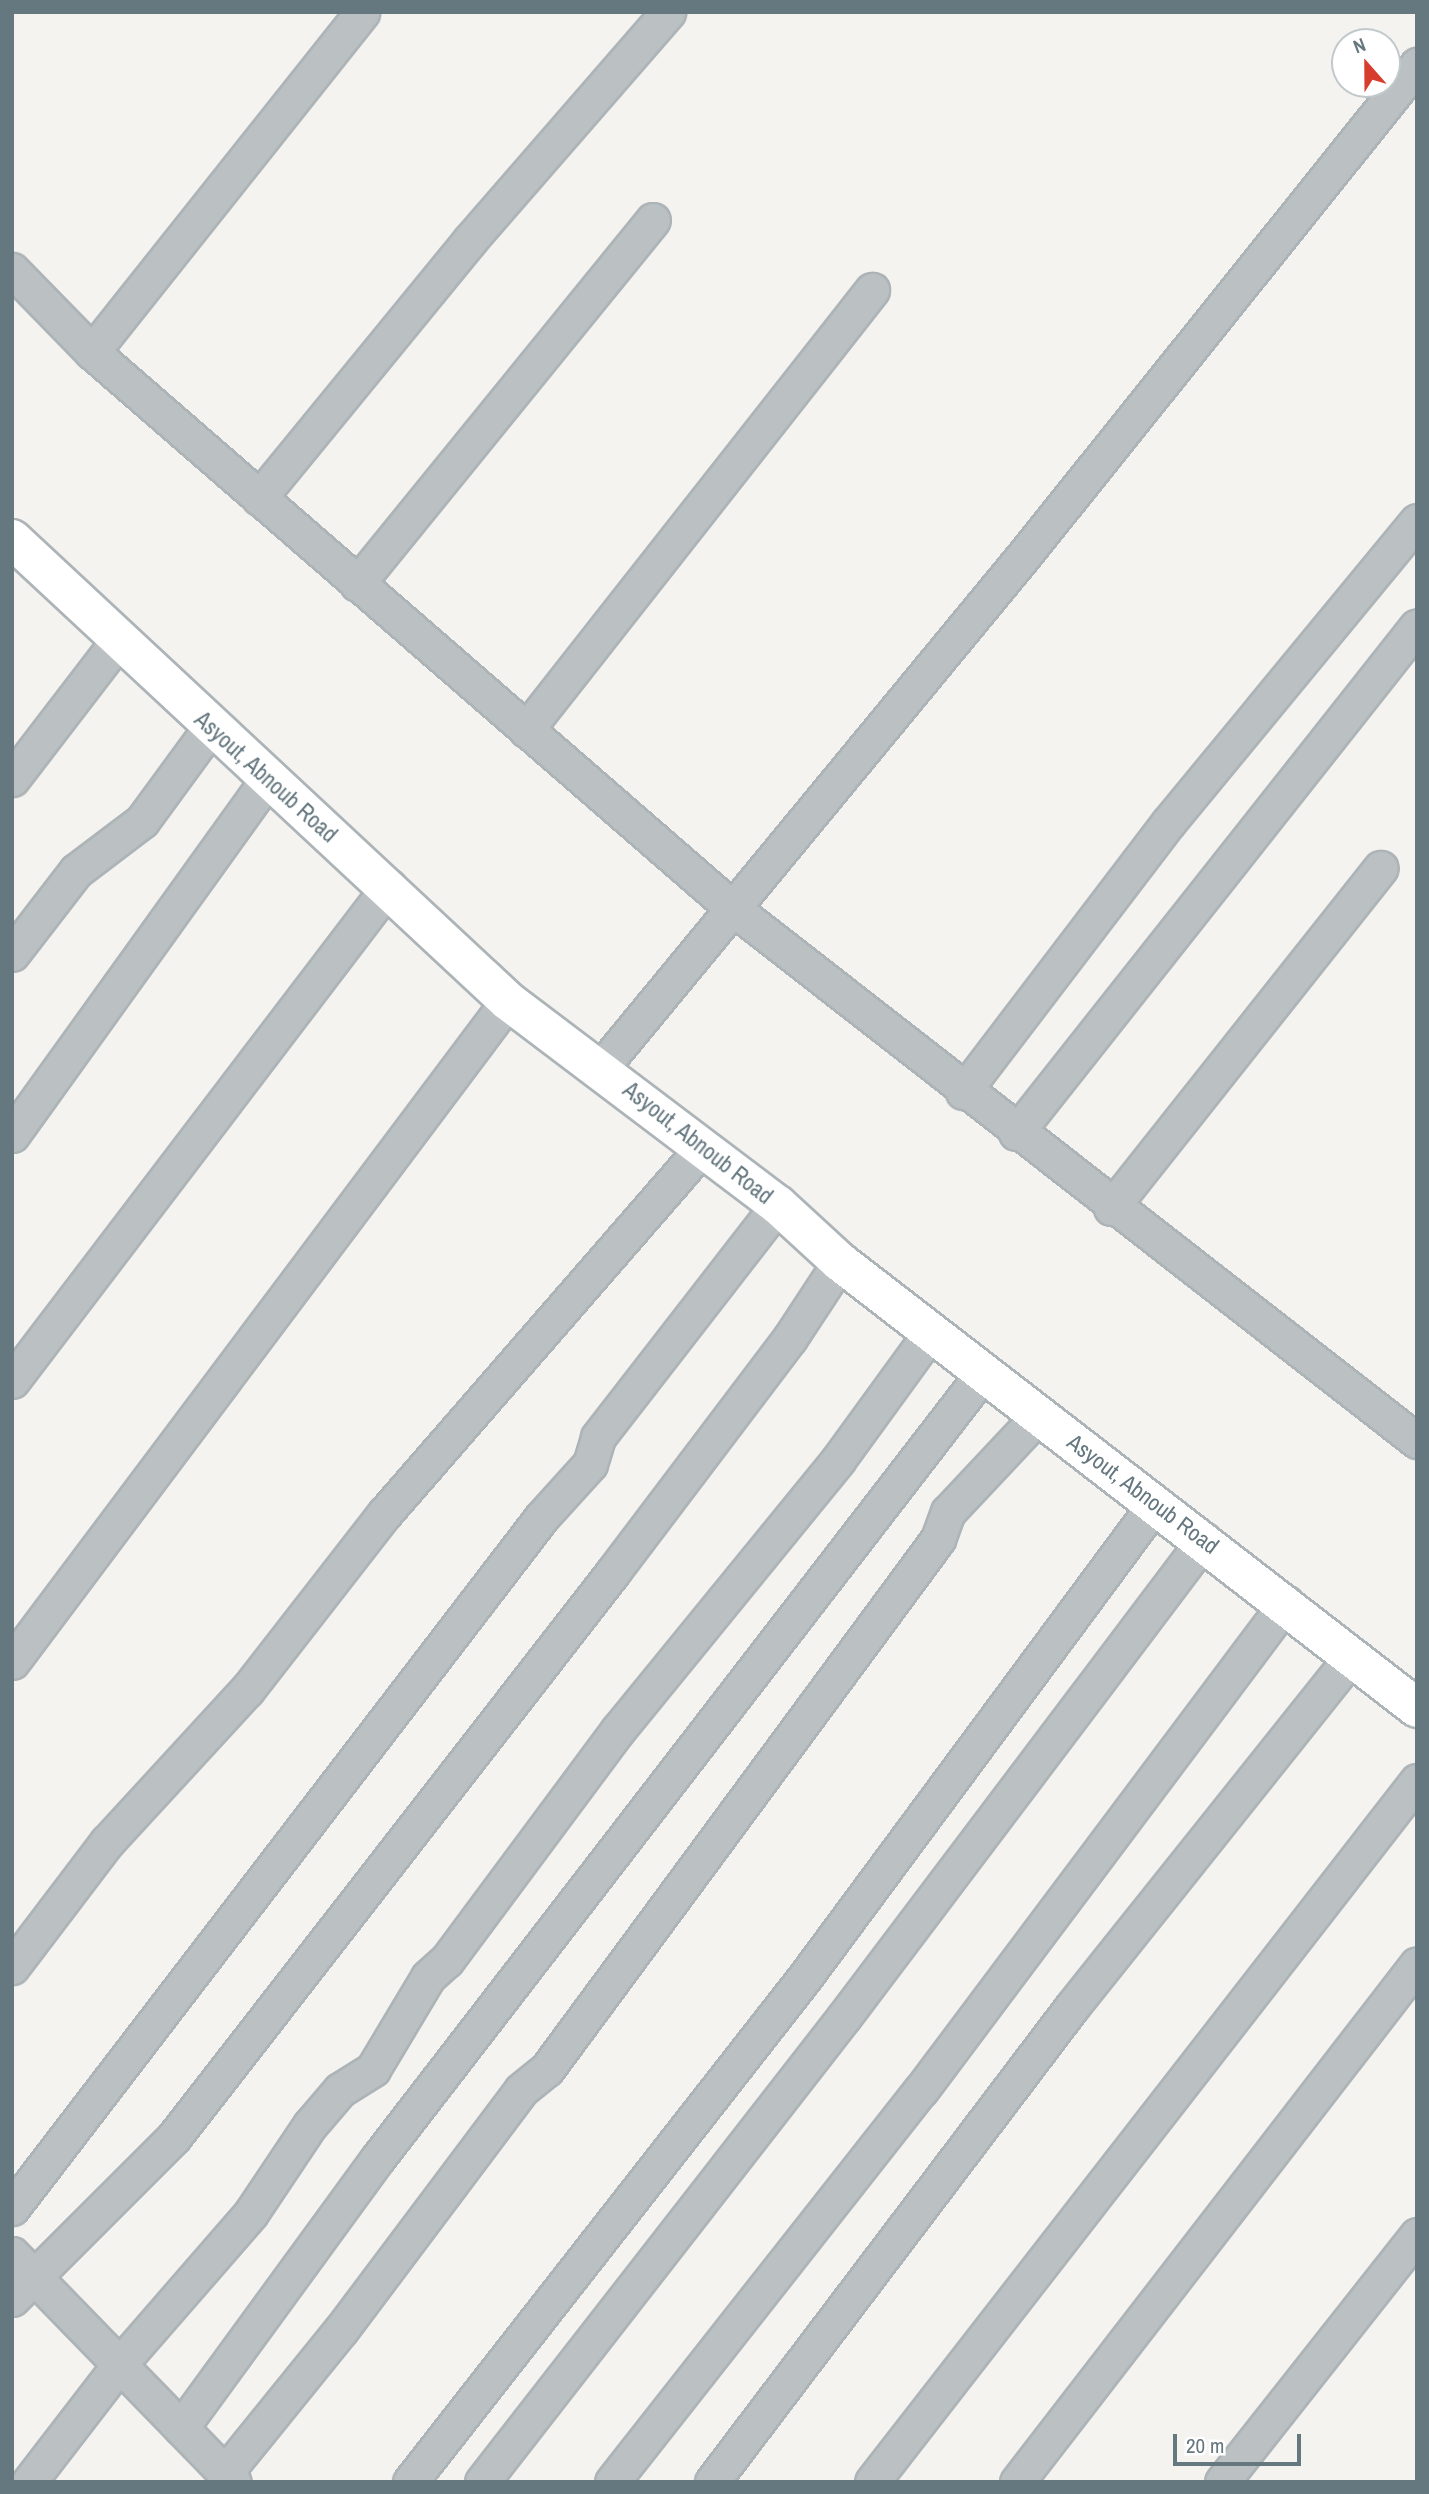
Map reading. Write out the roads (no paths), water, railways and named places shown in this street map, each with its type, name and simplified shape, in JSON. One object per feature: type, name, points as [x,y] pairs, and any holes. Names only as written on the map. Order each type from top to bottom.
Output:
[{"type":"main road","name":"Asyout, Abnoub Road","points":[[12,539],[117,642],[266,781],[389,886],[508,1001],[601,1068],[778,1205],[840,1262],[1286,1603],[1417,1708]]},
{"type":"street","points":[[92,352],[362,12]]},
{"type":"street","points":[[259,498],[470,240],[668,12]]},
{"type":"street","points":[[601,1068],[730,906],[1025,554],[1417,65]]},
{"type":"street","points":[[357,583],[653,220]]},
{"type":"street","points":[[12,270],[92,352],[730,906],[1111,1208],[1417,1441]]},
{"type":"street","points":[[526,730],[872,290]]},
{"type":"street","points":[[963,1092],[1168,823],[1417,520]]},
{"type":"street","points":[[1016,1133],[1417,626]]},
{"type":"street","points":[[12,779],[117,642]]},
{"type":"street","points":[[12,954],[76,871],[142,821],[210,728]]},
{"type":"street","points":[[12,1135],[266,781]]},
{"type":"street","points":[[1111,1208],[1380,868]]},
{"type":"street","points":[[12,1381],[389,886]]},
{"type":"street","points":[[12,1662],[508,1001]]},
{"type":"street","points":[[12,1967],[107,1842],[247,1690],[385,1513],[702,1147]]},
{"type":"street","points":[[12,2208],[541,1518],[590,1464],[598,1437],[778,1205]]},
{"type":"street","points":[[25,2289],[174,2137],[622,1561],[790,1338],[840,1262]]},
{"type":"street","points":[[29,2482],[119,2365],[251,2213],[332,2099],[373,2069],[428,1977],[447,1961],[618,1730],[838,1460],[931,1332]]},
{"type":"street","points":[[181,2428],[394,2136],[984,1372]]},
{"type":"street","points":[[12,2254],[25,2289],[119,2365],[230,2477],[521,2090],[547,2069],[939,1539],[948,1512],[1039,1415]]},
{"type":"street","points":[[410,2482],[805,1976],[1155,1504]]},
{"type":"street","points":[[482,2482],[844,2017],[1203,1540]]},
{"type":"street","points":[[611,2482],[921,2090],[1286,1603]]},
{"type":"street","points":[[712,2482],[1071,2008],[1352,1656]]},
{"type":"street","points":[[872,2482],[1417,1781]]},
{"type":"street","points":[[1017,2482],[1417,1964]]},
{"type":"street","points":[[1222,2482],[1417,2235]]}]
